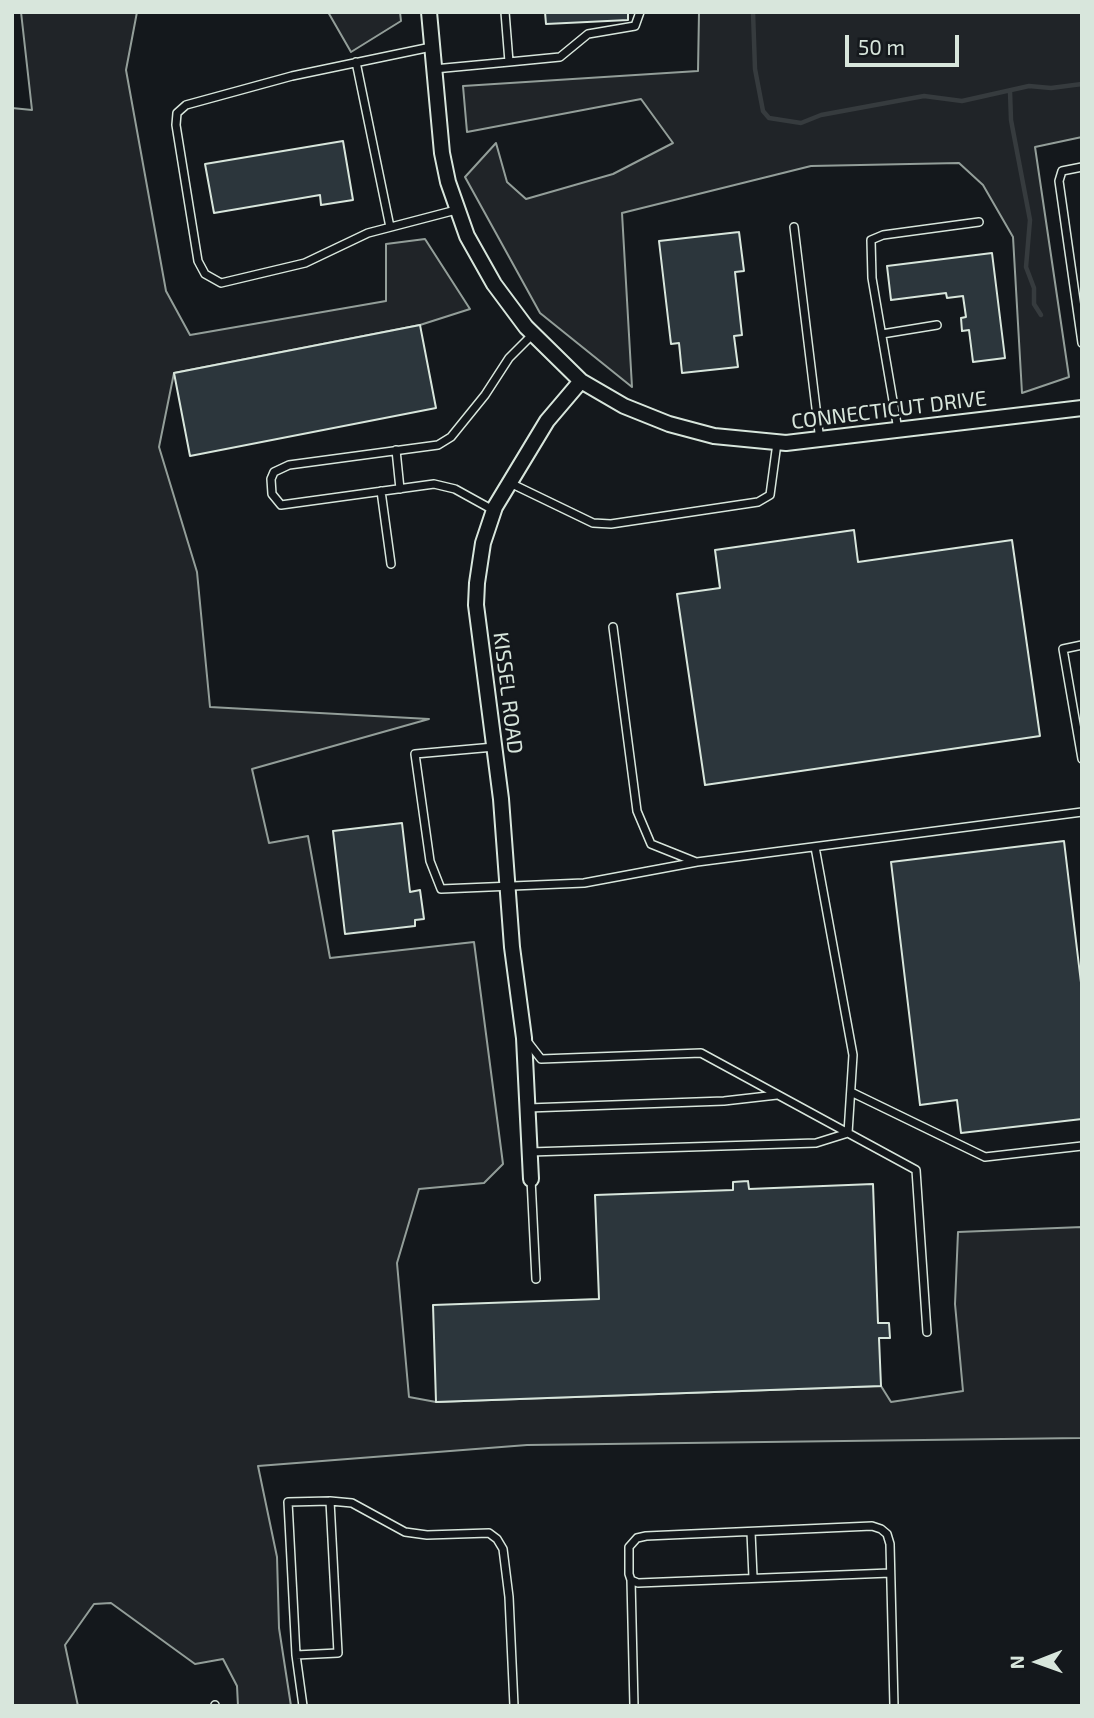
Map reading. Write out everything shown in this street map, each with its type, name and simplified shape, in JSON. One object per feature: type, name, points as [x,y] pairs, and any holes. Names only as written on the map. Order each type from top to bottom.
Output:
[{"type":"street","name":"CONNECTICUT DRIVE","points":[[429,12],[442,153],[456,210],[484,268],[533,334],[581,381],[624,405],[669,424],[714,436],[778,443],[820,441],[1082,408]]},
{"type":"street","name":"KISSEL ROAD","points":[[531,1179],[524,1038],[512,947],[495,747],[476,605],[479,563],[494,511],[508,482],[547,421],[581,381]]},
{"type":"lane","points":[[505,12],[509,62]]},
{"type":"lane","points":[[433,69],[560,57],[588,34],[635,26],[640,12]]},
{"type":"lane","points":[[431,47],[356,62],[186,105],[177,113],[176,125],[198,261],[205,274],[213,280],[230,282],[305,263],[368,233],[456,210]]},
{"type":"lane","points":[[356,62],[390,228]]},
{"type":"lane","points":[[1082,167],[1062,171],[1059,181],[1082,342]]},
{"type":"lane","points":[[898,431],[872,278],[871,240],[883,235],[979,222]]},
{"type":"lane","points":[[794,227],[820,441]]},
{"type":"lane","points":[[882,334],[937,326]]},
{"type":"lane","points":[[494,511],[455,489],[434,484],[281,505],[272,494],[271,480],[274,472],[289,465],[438,445],[452,437],[485,395],[509,358],[533,334]]},
{"type":"lane","points":[[508,482],[593,523],[611,524],[758,502],[770,495],[778,443]]},
{"type":"lane","points":[[396,450],[400,489]]},
{"type":"lane","points":[[381,492],[391,564]]},
{"type":"lane","points":[[613,627],[637,811],[651,844],[697,862]]},
{"type":"lane","points":[[1082,645],[1063,649],[1082,759]]},
{"type":"lane","points":[[495,747],[415,754],[430,861],[441,889],[584,883],[697,862],[1082,812]]},
{"type":"lane","points":[[815,847],[853,1055],[848,1133]]},
{"type":"lane","points":[[524,1038],[541,1059],[701,1053],[916,1170],[927,1332]]},
{"type":"lane","points":[[851,1092],[985,1157],[1082,1146]]},
{"type":"lane","points":[[528,1108],[724,1101],[778,1094]]},
{"type":"lane","points":[[530,1152],[816,1143],[848,1133]]},
{"type":"lane","points":[[531,1179],[536,1279]]},
{"type":"lane","points":[[296,1655],[338,1653],[330,1501]]},
{"type":"lane","points":[[303,1706],[296,1655],[288,1502],[330,1501],[352,1503],[405,1532],[427,1535],[489,1533],[497,1539],[503,1549],[509,1597],[514,1706]]},
{"type":"lane","points":[[634,1706],[629,1547],[637,1538],[872,1526],[887,1534],[894,1706]]},
{"type":"lane","points":[[751,1532],[752,1577]]},
{"type":"lane","points":[[631,1580],[638,1583],[890,1573]]},
{"type":"shaded area","points":[[21,12],[137,12],[126,70],[166,291],[190,335],[386,301],[386,244],[425,239],[470,309],[420,325],[174,373],[159,447],[197,572],[210,707],[429,719],[252,769],[269,843],[308,836],[330,958],[474,942],[503,1164],[484,1183],[419,1189],[397,1263],[409,1397],[436,1402],[881,1386],[891,1402],[963,1391],[955,1304],[958,1232],[1082,1227],[1082,1438],[527,1445],[258,1466],[277,1557],[279,1628],[291,1706],[238,1706],[237,1686],[223,1659],[195,1664],[111,1603],[94,1604],[65,1645],[78,1706],[12,1706],[12,108],[32,110]]},
{"type":"shaded area","points":[[328,12],[400,12],[401,21],[351,52]]},
{"type":"shaded area","points":[[699,12],[1082,12],[1082,137],[1035,147],[1069,377],[1022,393],[1013,237],[983,185],[959,163],[811,166],[622,213],[632,387],[540,313],[465,177],[496,143],[507,182],[526,199],[613,174],[673,143],[641,99],[467,132],[463,86],[698,71]]},
{"type":"building","points":[[545,12],[628,12],[628,20],[546,24]]},
{"type":"building","points":[[343,141],[353,200],[321,205],[320,195],[214,213],[205,164]]},
{"type":"building","points":[[739,232],[744,271],[735,272],[742,335],[734,336],[738,367],[682,373],[679,343],[671,344],[659,241]]},
{"type":"building","points":[[992,253],[1005,358],[973,362],[969,330],[962,331],[961,318],[966,317],[963,296],[947,298],[946,293],[891,300],[887,266]]},
{"type":"building","points":[[420,325],[436,408],[190,456],[174,373]]},
{"type":"building","points":[[854,530],[858,562],[1012,540],[1040,736],[705,785],[677,594],[720,588],[715,550]]},
{"type":"building","points":[[402,823],[410,892],[420,890],[424,919],[415,920],[415,926],[345,934],[333,831]]},
{"type":"building","points":[[1064,841],[1082,991],[1082,1119],[961,1133],[957,1100],[920,1105],[891,862]]},
{"type":"building","points":[[748,1181],[749,1189],[873,1184],[878,1323],[889,1323],[890,1338],[879,1338],[881,1386],[436,1402],[433,1305],[599,1299],[595,1195],[733,1190],[733,1182]]},
{"type":"waterway","points":[[753,12],[755,69],[763,111],[769,118],[801,123],[821,115],[924,96],[962,101],[1029,86],[1051,88],[1082,84]]},
{"type":"waterway","points":[[1010,91],[1011,120],[1030,220],[1026,267],[1034,288],[1034,304],[1041,315]]}]
